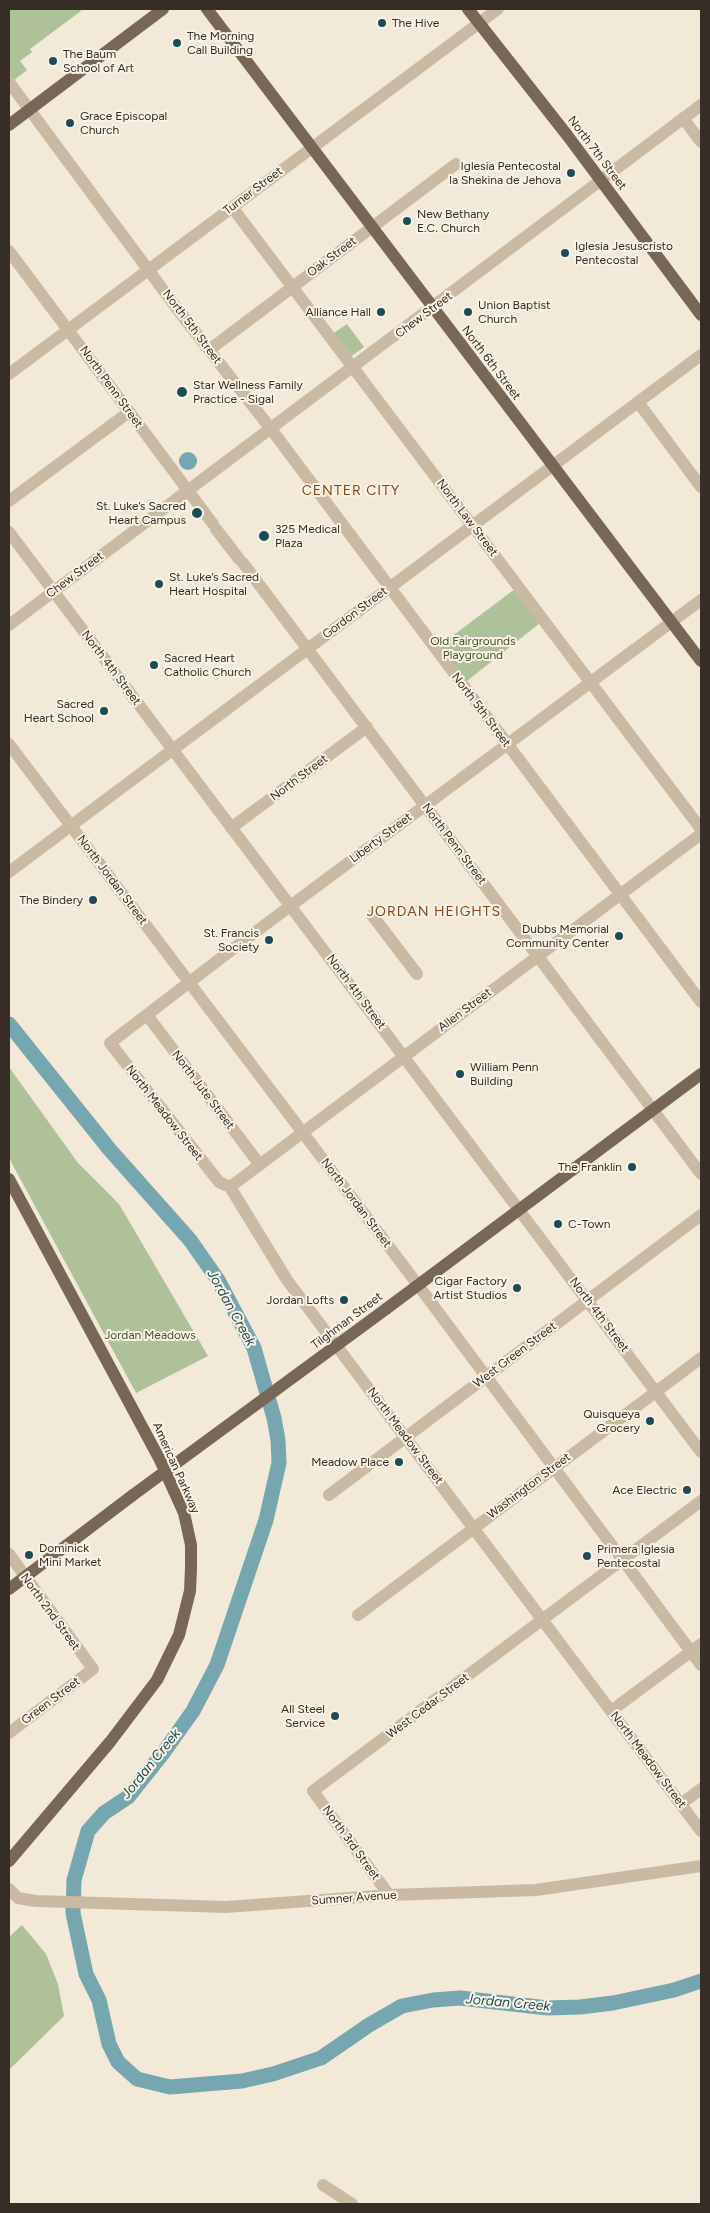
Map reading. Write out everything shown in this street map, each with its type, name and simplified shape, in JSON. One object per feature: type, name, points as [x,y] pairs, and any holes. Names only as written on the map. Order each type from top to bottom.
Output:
[{"type":"main road","points":[[9,125],[163,9]]},
{"type":"main road","name":"North 6th Street","points":[[207,9],[701,661]]},
{"type":"main road","name":"North 7th Street","points":[[468,9],[601,181],[701,315]]},
{"type":"main road","name":"Tilghman Street","points":[[9,1589],[701,1074]]},
{"type":"main road","name":"American Parkway","points":[[9,1179],[160,1460],[184,1514],[190,1545],[191,1568],[185,1613],[179,1636],[157,1680],[110,1742],[9,1861]]},
{"type":"street","name":"Turner Street","points":[[9,374],[498,9]]},
{"type":"street","name":"North 5th Street","points":[[9,82],[701,1002]]},
{"type":"street","name":"Chew Street","points":[[9,625],[701,105]]},
{"type":"street","points":[[684,118],[701,142]]},
{"type":"street","name":"Oak Street","points":[[209,350],[456,164]]},
{"type":"street","name":"North Law Street","points":[[232,207],[701,829]]},
{"type":"street","name":"North Penn Street","points":[[9,251],[701,1174]]},
{"type":"street","name":"Gordon Street","points":[[9,872],[701,355]]},
{"type":"street","points":[[638,402],[701,487]]},
{"type":"street","points":[[9,501],[129,412]]},
{"type":"street","name":"North 4th Street","points":[[9,532],[701,1452]]},
{"type":"street","name":"Liberty Street","points":[[110,1043],[290,906],[701,600]]},
{"type":"street","name":"North Street","points":[[232,828],[367,727]]},
{"type":"street","name":"North Jordan Street","points":[[9,744],[418,1285],[622,1559],[696,1648],[701,1665]]},
{"type":"street","name":"Allen Street","points":[[230,1187],[701,834]]},
{"type":"street","points":[[372,914],[417,974]]},
{"type":"street","name":"North Jute Street","points":[[147,1014],[260,1165]]},
{"type":"street","name":"North Meadow Street","points":[[110,1043],[219,1182],[230,1187],[287,1280],[701,1831]]},
{"type":"street","name":"West Green Street","points":[[329,1495],[701,1215]]},
{"type":"street","name":"Washington Street","points":[[358,1615],[701,1358]]},
{"type":"street","name":"West Cedar Street","points":[[312,1791],[701,1501]]},
{"type":"street","name":"North 2nd Street","points":[[9,1554],[24,1578],[92,1669]]},
{"type":"street","points":[[611,1711],[696,1648]]},
{"type":"street","name":"Green Street","points":[[9,1733],[92,1669]]},
{"type":"street","points":[[681,1804],[701,1789]]},
{"type":"street","name":"North 3rd Street","points":[[312,1791],[389,1895]]},
{"type":"street","name":"Sumner Avenue","points":[[9,1889],[18,1898],[25,1900],[226,1907],[389,1895],[536,1890],[701,1866]]},
{"type":"street","points":[[324,2185],[352,2204]]},
{"type":"green space","points":[[9,9],[80,9],[81,11],[30,49],[32,52],[20,61],[27,70],[13,81],[9,75]]},
{"type":"green space","points":[[347,324],[364,347],[349,358],[331,335]]},
{"type":"green space","name":"Old Fairgrounds Playground","points":[[515,589],[540,623],[467,681],[439,646]]},
{"type":"green space","name":"Jordan Meadows","points":[[9,1067],[78,1163],[119,1204],[208,1356],[136,1393],[9,1158]]},
{"type":"green space","points":[[22,1925],[46,1954],[58,1984],[64,2016],[9,2070],[9,1937]]},
{"type":"water","points":[[184,452],[192,452],[197,457],[195,468],[184,470],[179,465],[179,457]]},
{"type":"waterway","name":"Jordan Creek","points":[[9,1024],[110,1150],[190,1240],[218,1280],[254,1348],[274,1418],[278,1440],[279,1463],[266,1520],[217,1665],[193,1711],[163,1753],[128,1797],[104,1813],[88,1831],[74,1880],[73,1913],[86,1974],[99,2000],[109,2044],[118,2062],[137,2079],[170,2087],[242,2081],[273,2074],[321,2058],[369,2025],[402,2006],[433,2000],[460,1998],[548,2008],[580,2007],[613,2003],[674,1990],[701,1981]]},
{"type":"place","name":"The Hive","points":[[382,23]]},
{"type":"place","name":"The Morning Call Building","points":[[177,43]]},
{"type":"place","name":"The Baum School of Art","points":[[53,61]]},
{"type":"place","name":"Grace Episcopal Church","points":[[70,123]]},
{"type":"place","name":"Iglesia Pentecostal la Shekina de Jehova","points":[[571,173]]},
{"type":"place","name":"New Bethany E.C. Church","points":[[407,221]]},
{"type":"place","name":"Iglesia Jesuscristo Pentecostal","points":[[565,253]]},
{"type":"place","name":"Alliance Hall","points":[[381,312]]},
{"type":"place","name":"Union Baptist Church","points":[[468,312]]},
{"type":"place","name":"Star Wellness Family Practice - Sigal","points":[[182,392]]},
{"type":"place","name":"St. Luke’s Sacred Heart Campus","points":[[197,513]]},
{"type":"place","name":"325 Medical Plaza","points":[[264,536]]},
{"type":"place","name":"St. Luke’s Sacred Heart Hospital","points":[[159,584]]},
{"type":"place","name":"Sacred Heart Catholic Church","points":[[154,665]]},
{"type":"place","name":"Sacred Heart School","points":[[104,711]]},
{"type":"place","name":"The Bindery","points":[[93,900]]},
{"type":"place","name":"Dubbs Memorial Community Center","points":[[619,936]]},
{"type":"place","name":"St. Francis Society","points":[[269,940]]},
{"type":"place","name":"William Penn Building","points":[[460,1074]]},
{"type":"place","name":"The Franklin","points":[[632,1167]]},
{"type":"place","name":"C-Town","points":[[558,1224]]},
{"type":"place","name":"Cigar Factory Artist Studios","points":[[517,1288]]},
{"type":"place","name":"Jordan Lofts","points":[[344,1300]]},
{"type":"place","name":"Quisqueya Grocery","points":[[650,1421]]},
{"type":"place","name":"Meadow Place","points":[[399,1462]]},
{"type":"place","name":"Ace Electric","points":[[687,1490]]},
{"type":"place","name":"Dominick Mini Market","points":[[29,1555]]},
{"type":"place","name":"Primera Iglesia Pentecostal","points":[[587,1556]]},
{"type":"place","name":"All Steel Service","points":[[335,1716]]},
{"type":"district","name":"CENTER CITY","points":[[351,491]]},
{"type":"district","name":"JORDAN HEIGHTS","points":[[434,912]]}]
